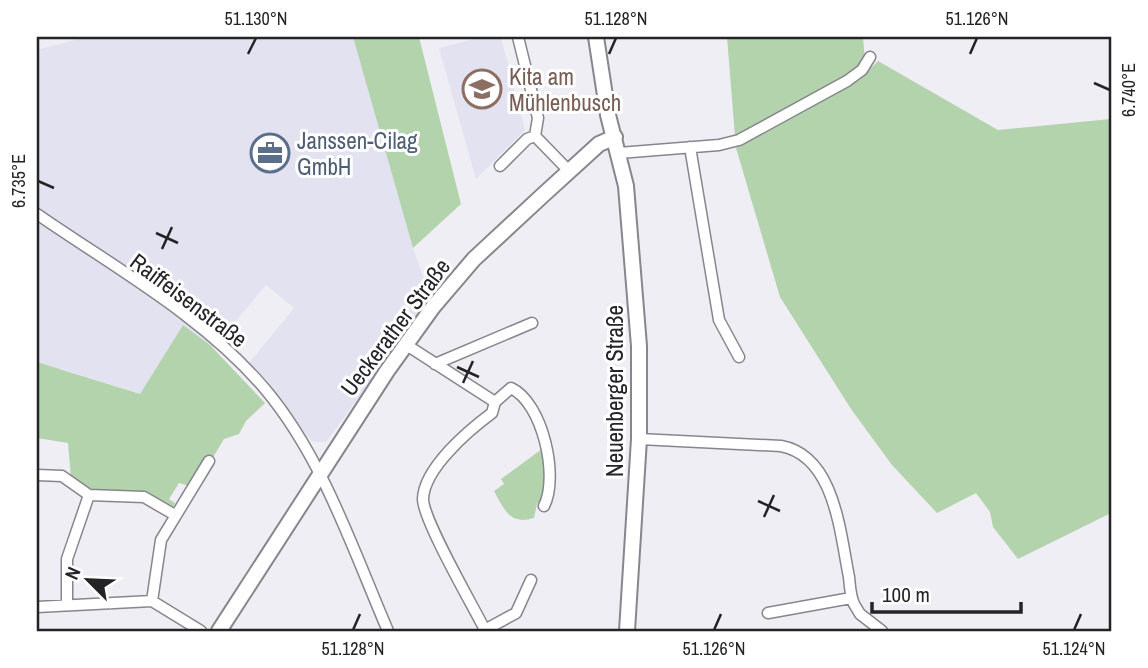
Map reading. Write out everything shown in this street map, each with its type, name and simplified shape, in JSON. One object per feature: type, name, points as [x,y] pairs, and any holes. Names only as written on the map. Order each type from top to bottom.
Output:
[{"type":"street","points":[[518,37],[538,118],[535,136]]},
{"type":"street","name":"Neuenberger Straße","points":[[596,37],[608,115],[619,153],[635,274],[640,369],[639,439],[627,631]]},
{"type":"street","points":[[619,153],[739,140],[847,81],[862,70],[870,57]]},
{"type":"street","points":[[500,166],[527,139],[535,136]]},
{"type":"street","points":[[535,136],[569,171]]},
{"type":"street","name":"Ueckerather Straße","points":[[219,631],[405,344],[474,259],[599,144],[615,137]]},
{"type":"street","points":[[690,147],[719,320],[739,357]]},
{"type":"street","name":"Raiffeisenstraße","points":[[37,215],[154,295],[226,350],[268,392],[319,474],[387,631]]},
{"type":"street","points":[[435,364],[532,323]]},
{"type":"street","points":[[405,344],[495,402]]},
{"type":"street","points":[[531,580],[516,613],[489,630],[429,523],[424,495],[433,470],[452,451],[462,436],[492,413],[495,402],[506,390],[513,389],[529,402],[539,423],[550,473],[549,493],[544,506]]},
{"type":"street","points":[[639,439],[781,446],[800,452],[821,477],[833,500],[851,598],[860,614],[882,631]]},
{"type":"street","points":[[152,601],[159,546],[209,461]]},
{"type":"street","points":[[37,475],[62,476],[89,495],[144,497],[175,515]]},
{"type":"street","points":[[67,605],[67,559],[89,495]]},
{"type":"street","points":[[768,613],[851,598]]},
{"type":"street","points":[[37,607],[152,601],[201,631]]},
{"type":"shaded area","points":[[86,37],[353,37],[413,248],[431,298],[326,442],[313,442],[305,434],[270,384],[249,363],[294,308],[266,285],[213,348],[183,325],[140,394],[62,369],[37,374],[37,50]]},
{"type":"shaded area","name":"Kita am Mühlenbusch","points":[[482,37],[501,37],[525,130],[476,179],[439,48]]},
{"type":"green space","points":[[353,37],[419,37],[461,204],[413,248]]},
{"type":"green space","points":[[727,37],[863,37],[865,61],[858,69],[735,136]]},
{"type":"green space","points":[[878,61],[998,130],[1111,119],[1111,513],[1018,559],[993,527],[990,512],[976,493],[937,513],[892,465],[851,409],[780,297],[736,148],[861,78]]},
{"type":"green space","points":[[183,325],[210,345],[265,403],[246,421],[239,434],[224,439],[212,459],[189,486],[179,483],[169,499],[175,503],[172,508],[97,492],[71,478],[68,443],[37,438],[37,362],[140,394]]},
{"type":"green space","points":[[542,449],[545,494],[537,504],[534,518],[519,520],[509,515],[494,491],[504,484],[501,479]]},
{"type":"place","name":"Kita am Mühlenbusch","points":[[482,89]]},
{"type":"place","name":"Janssen-Cilag GmbH","points":[[270,153]]}]
